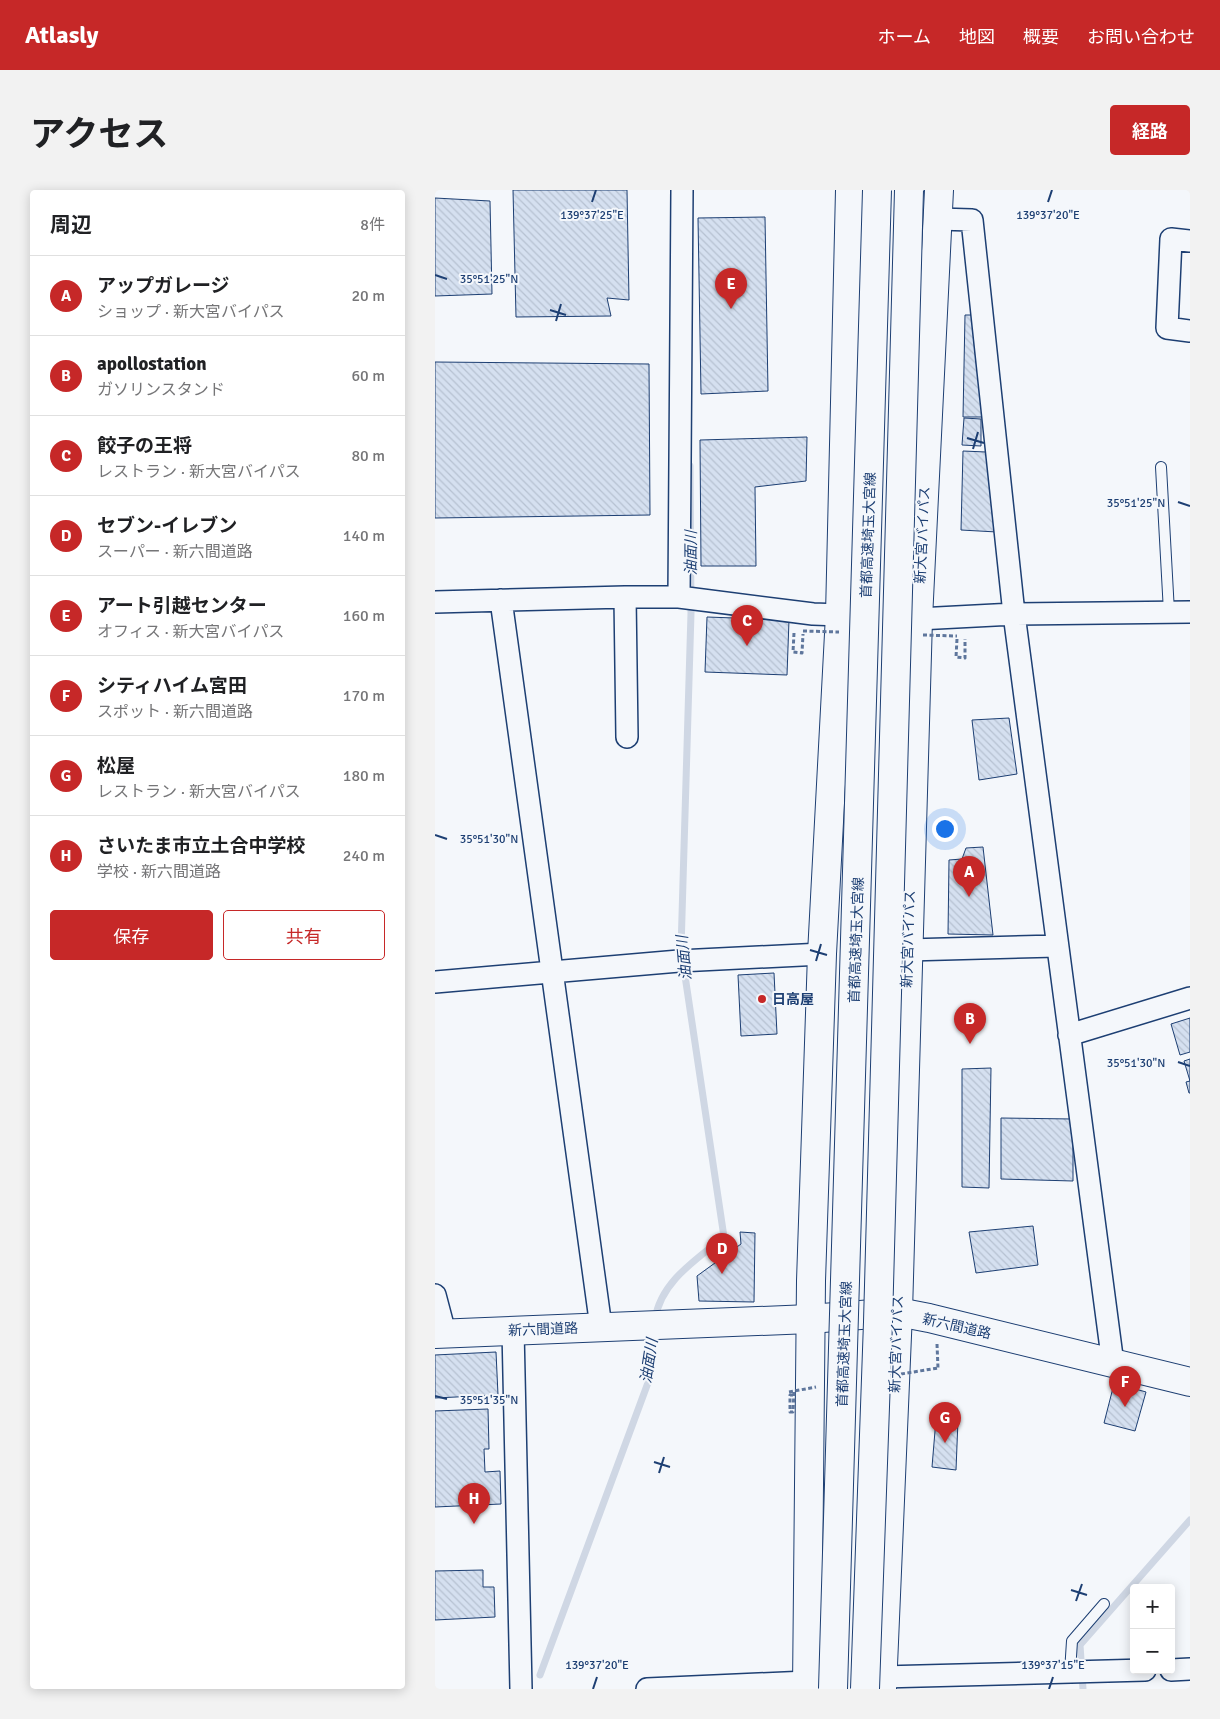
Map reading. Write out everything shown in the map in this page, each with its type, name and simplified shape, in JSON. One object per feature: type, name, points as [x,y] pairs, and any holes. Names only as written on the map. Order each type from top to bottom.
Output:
[{"type":"main road","points":[[816,1687],[811,1319],[822,954],[840,615],[850,190]]},
{"type":"main road","name":"首都高速埼玉大宮線","points":[[816,1687],[877,190]]},
{"type":"main road","points":[[877,1685],[878,1312],[909,190]]},
{"type":"main road","name":"新大宮バイパス","points":[[877,1685],[898,1312],[918,619],[939,190]]},
{"type":"main road","name":"新六間道路","points":[[440,1334],[811,1319],[898,1312],[1190,1382]]},
{"type":"street","points":[[682,190],[687,598]]},
{"type":"street","points":[[938,219],[972,220],[1014,614],[1113,1364]]},
{"type":"street","points":[[1190,241],[1171,239],[1167,328],[1190,331]]},
{"type":"street","points":[[625,597],[627,737]]},
{"type":"street","points":[[435,602],[625,597],[687,598],[813,614],[840,615]]},
{"type":"street","points":[[501,600],[601,1327]]},
{"type":"street","points":[[918,619],[1014,614],[1180,612]]},
{"type":"street","points":[[908,950],[1057,946]]},
{"type":"street","points":[[435,982],[683,961],[822,954]]},
{"type":"street","points":[[1069,1035],[1190,998]]},
{"type":"street","points":[[435,1295],[440,1334]]},
{"type":"street","points":[[513,1330],[521,1689]]},
{"type":"street","points":[[1175,1670],[1190,1669]]},
{"type":"street","points":[[877,1685],[1070,1672],[1130,1670]]},
{"type":"street","points":[[647,1689],[816,1687]]},
{"type":"lane","points":[[1161,467],[1180,612]]},
{"type":"lane","points":[[1070,1672],[1072,1641],[1104,1604]]},
{"type":"path","points":[[957,636],[957,657],[965,658],[966,630]]},
{"type":"path","points":[[794,632],[793,652],[802,653],[803,631]]},
{"type":"path","points":[[938,1368],[937,1341],[945,1343]]},
{"type":"path","points":[[793,1393],[793,1412],[790,1412],[790,1395],[793,1393]]},
{"type":"building","points":[[513,190],[627,190],[629,300],[607,298],[611,316],[516,317]]},
{"type":"building","points":[[435,198],[490,201],[492,294],[435,296]]},
{"type":"building","points":[[765,217],[768,391],[701,394],[698,218]]},
{"type":"building","points":[[965,315],[972,315],[983,417],[963,417]]},
{"type":"building","points":[[435,362],[649,364],[650,515],[435,518]]},
{"type":"building","points":[[964,418],[981,419],[981,446],[962,445]]},
{"type":"building","points":[[807,437],[806,481],[755,487],[756,566],[701,566],[700,440]]},
{"type":"building","points":[[963,451],[986,452],[997,532],[961,530]]},
{"type":"building","points":[[707,617],[789,620],[787,675],[705,672]]},
{"type":"building","points":[[1009,718],[1017,774],[979,780],[972,720]]},
{"type":"building","points":[[983,847],[993,935],[948,934],[949,860],[962,859],[966,848]]},
{"type":"building","points":[[774,973],[777,1034],[741,1036],[738,975]]},
{"type":"building","points":[[1190,1018],[1190,1052],[1180,1055],[1171,1024]]},
{"type":"building","points":[[1190,1059],[1190,1081],[1184,1061]]},
{"type":"building","points":[[991,1068],[989,1188],[962,1187],[962,1069]]},
{"type":"building","points":[[1190,1081],[1190,1093],[1189,1093],[1186,1082]]},
{"type":"building","points":[[1001,1118],[1073,1119],[1073,1181],[1001,1179]]},
{"type":"building","points":[[1033,1226],[1038,1265],[976,1273],[969,1232]]},
{"type":"building","points":[[740,1232],[755,1233],[754,1302],[699,1301],[697,1276],[741,1244]]},
{"type":"building","points":[[496,1352],[498,1395],[435,1398],[435,1355]]},
{"type":"building","points":[[1115,1380],[1133,1385],[1132,1388],[1146,1392],[1135,1431],[1104,1423]]},
{"type":"building","points":[[488,1409],[489,1449],[484,1449],[485,1472],[500,1471],[501,1504],[435,1507],[435,1411]]},
{"type":"building","points":[[936,1419],[958,1420],[956,1470],[932,1467]]},
{"type":"building","points":[[483,1570],[483,1587],[494,1587],[495,1617],[435,1620],[435,1571]]},
{"type":"waterway","name":"油面川","points":[[655,1320],[658,1306],[672,1283],[692,1263],[724,1237],[681,949],[691,613],[690,466]]},
{"type":"waterway","name":"油面川","points":[[540,1675],[649,1380],[654,1330]]},
{"type":"waterway","points":[[1083,1689],[1080,1645],[1190,1520]]},
{"type":"place","name":"アート引越センター","points":[[731,309]]},
{"type":"place","name":"餃子の王将","points":[[747,646]]},
{"type":"place","name":"アップガレージ","points":[[969,897]]},
{"type":"place","name":"日高屋","points":[[762,999]]},
{"type":"place","name":"apollostation","points":[[970,1044]]},
{"type":"place","name":"セブン-イレブン","points":[[722,1274]]},
{"type":"place","name":"シティハイム宮田","points":[[1125,1407]]},
{"type":"place","name":"松屋","points":[[945,1443]]},
{"type":"place","name":"さいたま市立土合中学校","points":[[474,1524]]}]
